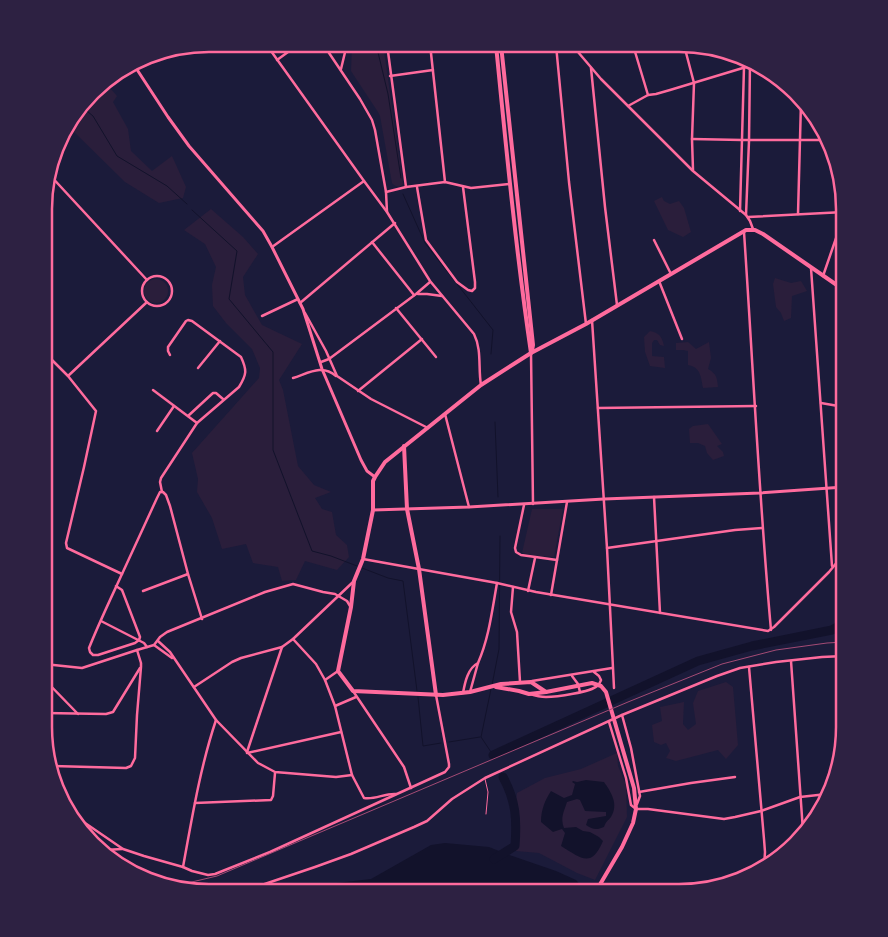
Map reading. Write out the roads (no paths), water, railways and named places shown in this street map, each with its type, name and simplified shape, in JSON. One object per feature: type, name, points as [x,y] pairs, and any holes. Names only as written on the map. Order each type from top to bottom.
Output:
[{"type":"main road","points":[[497,52],[524,288]]},
{"type":"main road","points":[[502,52],[531,353]]},
{"type":"main road","points":[[547,692],[527,688],[520,682],[443,696],[353,691],[338,671],[351,607],[354,580],[363,559],[373,510],[375,476],[385,462],[481,385],[531,353],[586,324],[744,232],[753,229],[763,234],[835,284]]},
{"type":"main road","points":[[404,446],[407,509],[419,569],[436,695]]},
{"type":"main road","points":[[494,687],[527,688],[547,692],[586,683],[594,683],[601,686],[606,692],[634,788],[636,807],[634,822],[630,831],[601,884]]},
{"type":"street","points":[[272,52],[395,223],[430,282],[474,334],[479,350],[481,385]]},
{"type":"street","points":[[277,60],[288,52]]},
{"type":"street","points":[[329,52],[372,120],[386,192],[387,212]]},
{"type":"street","points":[[341,69],[345,52]]},
{"type":"street","points":[[387,52],[406,187]]},
{"type":"street","points":[[431,52],[445,182]]},
{"type":"street","points":[[557,52],[569,182],[586,324]]},
{"type":"street","points":[[578,52],[628,106],[693,171],[747,216],[835,213]]},
{"type":"street","points":[[635,52],[648,94]]},
{"type":"street","points":[[686,53],[694,83],[693,171]]},
{"type":"street","points":[[591,67],[618,305]]},
{"type":"street","points":[[628,106],[648,94],[656,94],[744,67]]},
{"type":"street","points":[[740,211],[744,67]]},
{"type":"street","points":[[137,70],[184,139],[262,231],[272,247],[337,376]]},
{"type":"street","points":[[390,76],[432,70]]},
{"type":"street","points":[[750,70],[747,216],[753,229]]},
{"type":"street","points":[[798,214],[801,111]]},
{"type":"street","points":[[692,139],[819,140]]},
{"type":"street","points":[[56,181],[147,280]]},
{"type":"street","points":[[272,247],[364,181]]},
{"type":"street","points":[[386,192],[406,187],[445,182],[471,188],[511,184]]},
{"type":"street","points":[[417,186],[426,240],[457,282],[471,291],[475,286],[463,186]]},
{"type":"street","points":[[262,316],[299,301],[395,223]]},
{"type":"street","points":[[744,232],[762,528],[771,630]]},
{"type":"street","points":[[654,240],[671,274]]},
{"type":"street","points":[[823,276],[835,240]]},
{"type":"street","points":[[372,242],[415,294]]},
{"type":"street","points":[[811,268],[832,568]]},
{"type":"street","points":[[160,277],[168,281],[172,289],[170,298],[164,305],[155,306],[144,299],[142,291],[147,280],[160,277]]},
{"type":"street","points":[[659,281],[682,339]]},
{"type":"street","points":[[320,362],[329,359],[430,282]]},
{"type":"street","points":[[415,294],[442,296]]},
{"type":"street","points":[[68,376],[147,302]]},
{"type":"street","points":[[396,308],[436,357]]},
{"type":"street","points":[[303,309],[322,369],[361,460],[367,471],[375,476]]},
{"type":"street","points":[[170,355],[168,347],[188,320],[241,357],[246,371],[244,379],[239,386],[197,423],[160,482],[162,492],[166,495],[170,506],[202,619]]},
{"type":"street","points":[[592,320],[614,688]]},
{"type":"street","points":[[358,391],[422,339]]},
{"type":"street","points":[[198,368],[220,341]]},
{"type":"street","points":[[531,353],[533,504]]},
{"type":"street","points":[[52,360],[68,376],[96,411],[66,540],[67,548],[122,574]]},
{"type":"street","points":[[293,378],[322,369],[337,376],[371,399],[428,428]]},
{"type":"street","points":[[153,390],[197,423]]},
{"type":"street","points":[[188,416],[213,393],[216,393],[224,400]]},
{"type":"street","points":[[821,403],[835,405]]},
{"type":"street","points":[[157,431],[174,406]]},
{"type":"street","points":[[598,408],[756,406]]},
{"type":"street","points":[[444,414],[469,507]]},
{"type":"street","points":[[373,510],[524,505],[654,496],[835,488]]},
{"type":"street","points":[[139,640],[98,655],[90,652],[89,648],[157,498],[162,492]]},
{"type":"street","points":[[654,496],[660,613]]},
{"type":"street","points":[[552,595],[567,502]]},
{"type":"street","points":[[524,505],[516,552],[535,558],[557,560]]},
{"type":"street","points":[[607,548],[762,528]]},
{"type":"street","points":[[528,591],[535,558]]},
{"type":"street","points":[[363,559],[498,583],[528,591],[771,630],[835,564]]},
{"type":"street","points":[[143,591],[188,574]]},
{"type":"street","points":[[193,687],[232,662],[282,647],[293,639],[354,580]]},
{"type":"street","points":[[470,692],[490,627],[498,583]]},
{"type":"street","points":[[53,665],[82,668],[147,648],[167,632],[265,592],[293,584],[339,596],[347,601],[351,607]]},
{"type":"street","points":[[116,586],[122,590],[140,637],[139,640]]},
{"type":"street","points":[[513,587],[511,612],[517,632],[520,682]]},
{"type":"street","points":[[101,621],[139,640],[147,648]]},
{"type":"street","points":[[293,639],[316,664],[325,680],[335,706],[352,775],[364,797],[368,800],[388,794],[398,794]]},
{"type":"street","points":[[158,641],[167,648],[216,720],[258,763],[275,772],[336,777],[352,775]]},
{"type":"street","points":[[154,644],[175,660]]},
{"type":"street","points":[[247,753],[282,647]]},
{"type":"street","points":[[58,766],[126,768],[131,766],[135,758],[141,667],[137,650]]},
{"type":"street","points":[[265,884],[342,858],[414,827],[427,821],[452,799],[485,778],[622,715],[729,671],[791,660],[835,656]]},
{"type":"street","points":[[791,660],[802,824]]},
{"type":"street","points":[[464,692],[465,683],[471,669],[478,663]]},
{"type":"street","points":[[53,713],[106,714],[113,712],[141,667]]},
{"type":"street","points":[[748,667],[765,859]]},
{"type":"street","points":[[527,688],[572,675],[612,668]]},
{"type":"street","points":[[325,680],[338,671]]},
{"type":"street","points":[[527,688],[546,697],[580,692],[600,684],[601,678],[594,672]]},
{"type":"street","points":[[572,675],[578,684],[580,692]]},
{"type":"street","points":[[53,688],[78,714]]},
{"type":"street","points":[[353,691],[404,767],[411,788]]},
{"type":"street","points":[[84,822],[123,849],[144,856],[208,874],[229,869],[445,772],[449,764],[436,695]]},
{"type":"street","points":[[335,706],[356,696]]},
{"type":"street","points":[[622,715],[631,748],[640,797],[636,807]]},
{"type":"street","points":[[184,867],[195,803],[210,737],[216,720]]},
{"type":"street","points":[[608,722],[626,778],[631,805],[636,807],[724,819],[761,811],[800,797],[820,795]]},
{"type":"street","points":[[247,753],[341,732]]},
{"type":"street","points":[[195,803],[271,800],[275,772]]},
{"type":"street","points":[[639,792],[735,777]]},
{"type":"street","points":[[111,850],[123,849]]},
{"type":"lane","points":[[485,778],[488,792],[486,814]]},
{"type":"waterway","points":[[378,52],[388,94],[401,178]]},
{"type":"waterway","points":[[87,111],[93,116],[117,156],[167,186],[187,204]]},
{"type":"waterway","points":[[403,194],[425,243],[493,330],[491,354]]},
{"type":"waterway","points":[[192,210],[237,251],[229,299],[273,352],[273,450],[312,551],[357,566]]},
{"type":"waterway","points":[[495,422],[498,497]]},
{"type":"waterway","points":[[492,685],[499,649],[500,536]]},
{"type":"waterway","points":[[362,568],[388,578],[403,581],[417,691]]},
{"type":"waterway","points":[[493,755],[698,661],[752,646],[835,628]]},
{"type":"waterway","points":[[491,689],[481,737],[493,755]]},
{"type":"waterway","points":[[418,697],[423,746],[441,743]]},
{"type":"waterway","points":[[449,742],[480,737]]},
{"type":"waterway","points":[[494,859],[515,846],[515,810],[511,794],[503,777]]},
{"type":"railway","points":[[189,883],[217,876],[722,664],[776,650],[835,643]]}]
